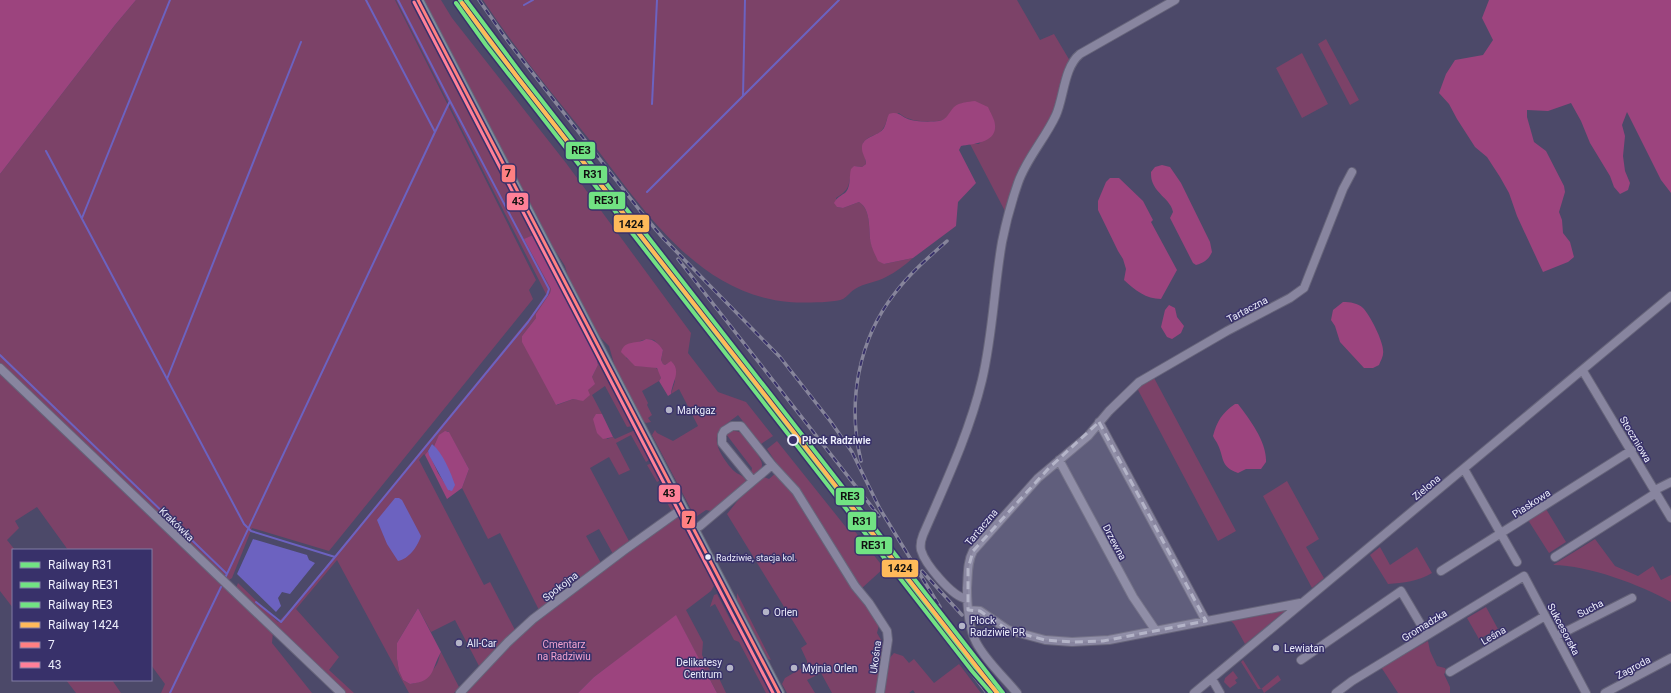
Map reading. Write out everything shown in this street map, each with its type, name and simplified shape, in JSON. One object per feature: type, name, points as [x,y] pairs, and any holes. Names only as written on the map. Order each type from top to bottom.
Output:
[{"type":"main road","points":[[418,0],[779,693]]},
{"type":"street","points":[[967,599],[959,596],[938,578],[923,556],[920,544],[963,443],[974,410],[987,351],[1002,241],[1018,184],[1023,170],[1055,117],[1063,89],[1074,60],[1175,0]]},
{"type":"street","name":"Tartaczna","points":[[1017,693],[976,643],[968,610],[967,599],[969,559],[973,551],[1031,484],[1088,436],[1124,396],[1148,376],[1280,303],[1304,288],[1337,204],[1352,172]]},
{"type":"street","name":"Zielona","points":[[1194,693],[1583,371],[1671,296]]},
{"type":"street","name":"Krakówka","points":[[0,368],[341,693]]},
{"type":"street","name":"Stoczniowa","points":[[1583,371],[1632,450],[1671,518]]},
{"type":"street","points":[[1099,422],[1206,621]]},
{"type":"street","name":"Ukośna","points":[[753,481],[722,443],[722,434],[732,426],[741,426],[772,465],[796,491],[855,586],[869,603],[887,631],[888,640],[880,693]]},
{"type":"street","name":"Piaskowa","points":[[1441,571],[1502,534],[1632,450]]},
{"type":"street","name":"Drzewna","points":[[1059,460],[1133,597],[1156,631]]},
{"type":"street","points":[[694,529],[700,526],[772,465]]},
{"type":"street","points":[[1464,469],[1517,562]]},
{"type":"street","points":[[1555,557],[1671,482]]},
{"type":"street","name":"Spokojna","points":[[460,693],[485,665],[533,619],[683,508]]},
{"type":"street","name":"Sukcesorska","points":[[1524,576],[1586,693]]},
{"type":"street","name":"Gromadzka","points":[[1336,693],[1352,681],[1524,576]]},
{"type":"street","points":[[1301,660],[1401,591],[1427,635]]},
{"type":"street","name":"Sucha","points":[[1557,636],[1632,598]]},
{"type":"street","points":[[968,610],[980,611],[1008,630],[1036,638],[1056,642],[1103,641],[1303,602]]},
{"type":"street","name":"Leśna","points":[[1450,672],[1545,616]]},
{"type":"street","name":"Zagroda","points":[[1605,693],[1671,658]]},
{"type":"street","points":[[1212,679],[1220,693]]},
{"type":"highlighted area","points":[[1099,422],[1206,621],[1103,641],[1072,642],[1045,640],[1008,630],[980,611],[968,610],[968,569],[973,551],[1048,469]]},
{"type":"green space","points":[[136,0],[395,0],[536,280],[529,290],[533,299],[329,551],[252,528],[232,578],[229,580],[226,580],[0,363],[0,174]]},
{"type":"green space","points":[[396,0],[411,0],[533,235],[525,239],[551,289],[536,318],[522,336],[532,360],[557,405],[573,399],[579,400],[588,390],[598,365],[596,356],[633,426],[627,427],[605,386],[592,395],[602,414],[596,415],[607,439],[613,437],[615,439],[635,430],[650,459],[646,462],[631,435],[616,443],[630,470],[619,475],[609,457],[590,468],[629,541],[613,554],[599,529],[586,536],[602,565],[539,610],[500,533],[488,539],[462,488],[469,469],[448,431],[436,441],[434,446],[432,444],[426,454],[424,454],[419,460],[484,585],[490,582],[515,630],[479,666],[455,620],[431,632],[418,608],[397,643],[399,671],[403,680],[410,684],[418,682],[429,675],[438,662],[441,652],[459,687],[454,693],[409,693],[337,560],[296,609],[339,657],[329,670],[354,693],[345,693],[236,588],[238,583],[278,622],[291,609],[531,316],[546,294]]},
{"type":"green space","points":[[424,0],[441,0],[452,18],[566,163],[691,333],[688,353],[718,392],[746,402],[773,436],[761,444],[738,415],[721,429],[717,437],[720,453],[731,467],[744,477],[746,481],[743,486],[711,511],[706,510],[697,516],[694,515],[652,435],[655,430],[657,433],[673,441],[698,426],[679,389],[671,394],[675,381],[668,363],[665,365],[661,360],[663,350],[654,340],[644,340],[640,341],[634,346],[626,358],[638,366],[655,367],[659,371],[661,378],[659,381],[642,391],[652,415],[648,418],[651,422],[646,423],[642,420],[615,367],[609,346],[599,336],[568,276],[565,266],[553,247]]},
{"type":"green space","points":[[483,0],[1017,0],[1040,40],[1054,34],[1070,61],[1055,111],[1006,213],[970,144],[979,144],[995,125],[992,117],[968,102],[957,106],[944,120],[940,121],[929,122],[913,120],[899,113],[887,119],[880,132],[866,139],[863,143],[866,164],[862,167],[854,166],[847,188],[836,198],[837,207],[843,208],[859,202],[863,206],[868,216],[872,246],[884,264],[913,258],[890,275],[859,287],[843,299],[809,303],[789,302],[757,296],[727,283],[700,266],[676,245],[653,221],[550,91],[522,55]]},
{"type":"green space","points":[[1326,39],[1359,100],[1350,105],[1318,44]]},
{"type":"green space","points":[[1302,53],[1328,104],[1302,118],[1276,68]]},
{"type":"green space","points":[[0,372],[273,632],[272,643],[312,693],[161,693],[165,684],[152,666],[152,549],[67,549],[37,507],[15,521],[19,528],[7,540],[14,549],[12,549],[12,607],[0,591]]},
{"type":"green space","points":[[1153,376],[1236,531],[1218,541],[1137,388]]},
{"type":"green space","points":[[732,431],[739,432],[743,435],[754,448],[762,462],[762,467],[754,475],[751,473],[752,468],[726,434]]},
{"type":"green space","points":[[777,441],[849,531],[853,529],[884,568],[862,588],[860,588],[767,449]]},
{"type":"green space","points":[[652,463],[661,480],[657,482],[647,465]]},
{"type":"green space","points":[[777,472],[793,490],[854,592],[862,598],[879,625],[877,633],[884,645],[877,693],[832,693],[821,673],[807,680],[815,693],[787,693],[782,684],[785,678],[807,665],[807,661],[801,648],[807,644],[727,514],[739,499],[764,477],[769,479]]},
{"type":"green space","points":[[1287,481],[1319,539],[1306,547],[1324,578],[1312,588],[1263,496]]},
{"type":"green space","points":[[667,492],[676,509],[672,512],[663,495]]},
{"type":"green space","points":[[1546,509],[1566,542],[1549,553],[1528,520]]},
{"type":"green space","name":"Cmentarz na Radziwiu","points":[[674,515],[680,516],[715,584],[711,591],[686,610],[703,642],[702,655],[713,676],[717,674],[726,693],[717,693],[676,616],[594,677],[578,693],[464,693],[530,624]]},
{"type":"green space","points":[[1595,539],[1615,566],[1638,576],[1653,566],[1661,580],[1671,575],[1671,602],[1645,589],[1614,577],[1582,568],[1553,565]]},
{"type":"green space","points":[[1380,547],[1390,565],[1417,547],[1432,573],[1411,581],[1388,584],[1370,555]]},
{"type":"green space","points":[[737,593],[771,660],[768,659],[737,600]]},
{"type":"green space","points":[[717,594],[732,623],[739,629],[772,693],[766,693],[739,642],[734,640],[715,604],[710,607],[714,595]]},
{"type":"green space","points":[[1486,607],[1498,629],[1479,639],[1467,618]]},
{"type":"green space","points":[[1285,609],[1285,611],[1245,644],[1234,624],[1229,619]]},
{"type":"green space","points":[[1428,641],[1430,651],[1437,666],[1445,668],[1447,671],[1444,674],[1450,687],[1450,693],[1398,693],[1381,667]]},
{"type":"green space","points":[[894,653],[903,656],[909,663],[914,659],[934,683],[959,664],[981,693],[915,693],[913,690],[909,693],[882,693],[887,661]]},
{"type":"green space","points":[[1243,660],[1261,689],[1258,689],[1241,662]]},
{"type":"green space","points":[[1233,671],[1238,678],[1235,680],[1237,683],[1230,688],[1224,682],[1225,678]]},
{"type":"green space","points":[[1278,675],[1281,680],[1264,693],[1261,689]]},
{"type":"green space","points":[[67,681],[113,681],[121,693],[76,693]]},
{"type":"shaded area","points":[[0,0],[136,0],[0,174]]},
{"type":"shaded area","points":[[1489,0],[1671,0],[1671,193],[1661,180],[1627,112],[1622,125],[1625,136],[1623,156],[1625,171],[1630,183],[1628,190],[1620,194],[1614,187],[1610,176],[1590,143],[1581,121],[1571,103],[1548,111],[1527,110],[1527,117],[1534,142],[1546,151],[1564,186],[1565,192],[1559,212],[1562,220],[1563,233],[1570,242],[1574,257],[1568,262],[1543,272],[1517,216],[1509,193],[1500,177],[1487,157],[1475,147],[1449,104],[1439,93],[1446,74],[1455,60],[1483,55],[1493,40],[1482,18]]},
{"type":"shaded area","points":[[975,101],[988,107],[994,121],[995,131],[992,136],[983,142],[961,146],[959,150],[976,183],[958,202],[956,226],[913,258],[884,264],[878,261],[870,239],[868,215],[863,206],[859,202],[843,208],[837,207],[834,203],[848,190],[851,169],[854,166],[862,167],[866,164],[862,145],[867,139],[884,128],[889,114],[895,113],[914,121],[939,121],[946,117],[956,105],[964,102]]},
{"type":"shaded area","points":[[1162,165],[1170,167],[1181,183],[1210,242],[1212,252],[1208,259],[1204,262],[1196,265],[1193,263],[1170,218],[1173,212],[1172,208],[1154,186],[1151,178],[1151,172],[1155,167]]},
{"type":"shaded area","points":[[1110,178],[1119,178],[1143,201],[1153,220],[1151,222],[1177,270],[1161,299],[1146,296],[1124,280],[1126,269],[1123,259],[1098,210],[1098,201],[1106,182]]},
{"type":"shaded area","points":[[533,235],[596,356],[598,365],[592,377],[595,384],[588,390],[590,395],[583,401],[573,399],[556,405],[522,342],[522,336],[536,318],[536,314],[550,293],[551,289],[524,239]]},
{"type":"shaded area","points":[[1343,302],[1354,303],[1361,306],[1366,311],[1379,335],[1382,346],[1383,354],[1379,365],[1373,368],[1364,368],[1340,342],[1335,326],[1331,320],[1333,310]]},
{"type":"shaded area","points":[[1169,305],[1175,308],[1177,317],[1184,326],[1181,333],[1172,339],[1167,337],[1161,327],[1165,310]]},
{"type":"shaded area","points":[[646,339],[656,342],[663,350],[661,360],[663,364],[665,365],[671,361],[676,369],[676,377],[671,394],[668,396],[659,381],[661,378],[657,368],[635,366],[621,352],[625,345]]},
{"type":"shaded area","points":[[1235,404],[1238,404],[1243,410],[1261,439],[1266,454],[1266,462],[1261,469],[1246,469],[1238,473],[1232,471],[1225,465],[1218,444],[1213,436],[1216,426],[1221,418]]},
{"type":"shaded area","points":[[596,414],[602,414],[613,437],[603,439],[597,433],[593,419]]},
{"type":"shaded area","points":[[445,431],[449,432],[469,469],[462,488],[447,499],[425,455],[428,451],[438,473],[450,491],[441,456],[434,446],[439,435]]},
{"type":"shaded area","points":[[432,444],[440,453],[449,469],[455,485],[452,491],[448,490],[429,455],[428,451]]},
{"type":"shaded area","points":[[395,498],[402,500],[421,536],[418,544],[412,552],[406,558],[398,561],[387,544],[377,520]]},
{"type":"shaded area","points":[[253,539],[307,555],[309,560],[315,563],[290,594],[282,592],[278,598],[281,606],[276,612],[237,574]]},
{"type":"shaded area","points":[[418,608],[441,652],[429,677],[410,684],[403,680],[399,671],[397,643]]},
{"type":"shaded area","points":[[676,615],[717,693],[578,693],[594,677]]},
{"type":"waterway","points":[[82,218],[170,0]]},
{"type":"waterway","points":[[226,576],[435,132],[366,0]]},
{"type":"waterway","points":[[398,0],[450,101]]},
{"type":"waterway","points":[[524,5],[533,0]]},
{"type":"waterway","points":[[652,104],[657,0]]},
{"type":"waterway","points":[[743,96],[745,0]]},
{"type":"waterway","points":[[647,192],[839,0]]},
{"type":"waterway","points":[[167,379],[301,42]]},
{"type":"waterway","points":[[335,557],[528,322],[547,295],[549,289],[450,101],[435,132]]},
{"type":"waterway","points":[[46,151],[244,524],[251,531],[335,557],[281,622],[256,602]]},
{"type":"waterway","points":[[0,355],[227,574]]},
{"type":"waterway","points":[[170,693],[221,587]]},
{"type":"railway","points":[[479,0],[507,40],[641,212],[663,238],[780,357],[831,422],[852,452],[880,509],[940,607]]},
{"type":"railway","points":[[861,461],[855,417],[856,395],[864,352],[872,331],[882,311],[895,293],[907,279],[947,241]]},
{"type":"railway","points":[[678,259],[879,516]]},
{"type":"railway","points":[[922,571],[962,615]]},
{"type":"railway","points":[[939,631],[987,693]]},
{"type":"rail line","name":"R31","points":[[460,0],[490,42],[976,668],[998,693]]},
{"type":"rail line","name":"RE3","points":[[466,0],[522,75],[1003,693]]},
{"type":"rail line","name":"RE31","points":[[456,3],[486,45],[972,671],[991,693]]},
{"type":"rail line","name":"1424","points":[[462,3],[518,78],[997,693]]},
{"type":"transit line","name":"7","points":[[418,0],[779,693]]},
{"type":"transit line","name":"43","points":[[414,2],[773,693]]},
{"type":"place","name":"Markgaz","points":[[669,410]]},
{"type":"place","name":"Płock Radziwie","points":[[793,440]]},
{"type":"place","name":"Radziwie, stacja kol.","points":[[708,557]]},
{"type":"place","name":"Orlen","points":[[766,612]]},
{"type":"place","name":"Płock Radziwie PR","points":[[962,626]]},
{"type":"place","name":"All-Car","points":[[459,643]]},
{"type":"place","name":"Lewiatan","points":[[1276,648]]},
{"type":"place","name":"Delikatesy Centrum","points":[[730,668]]},
{"type":"place","name":"Myjnia Orlen","points":[[794,668]]}]
